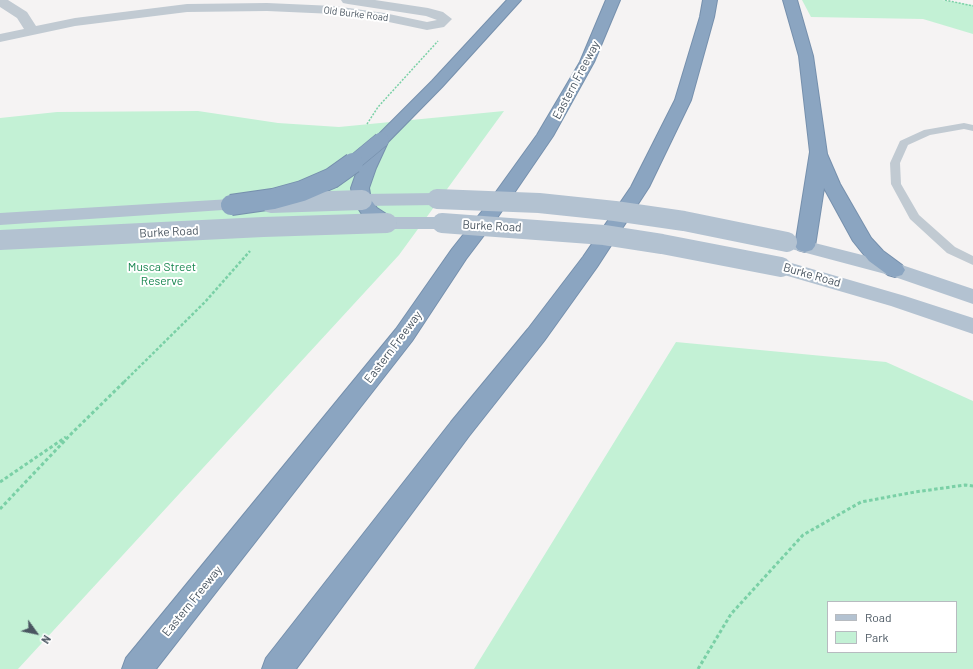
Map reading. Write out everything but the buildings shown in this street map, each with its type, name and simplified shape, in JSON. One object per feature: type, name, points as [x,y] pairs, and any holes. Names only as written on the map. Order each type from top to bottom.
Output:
[{"type":"highway","points":[[231,205],[273,199],[302,191],[332,178],[350,166],[381,140],[437,84],[514,0]]},
{"type":"highway","name":"Eastern Freeway","points":[[137,669],[404,335],[459,254],[545,136],[587,62],[613,0]]},
{"type":"highway","points":[[277,669],[460,429],[536,336],[590,262],[640,187],[683,100],[707,17],[710,0]]},
{"type":"highway","points":[[790,0],[806,56],[819,152],[831,184],[863,240],[876,256],[895,270]]},
{"type":"highway","points":[[381,140],[364,175],[360,188],[362,200],[370,212],[387,223]]},
{"type":"highway","points":[[796,244],[815,188],[819,152]]},
{"type":"main road","name":"Burke Road","points":[[0,219],[231,205],[362,200],[482,200],[578,207],[684,221],[796,244],[895,270],[973,297]]},
{"type":"main road","name":"Burke Road","points":[[0,240],[263,227],[387,223],[500,226],[597,235],[662,244],[789,268],[898,301],[973,326]]},
{"type":"main road","points":[[789,268],[796,244]]},
{"type":"street","name":"Old Burke Road","points":[[0,38],[29,26],[110,5],[157,0]]},
{"type":"street","name":"Old Burke Road","points":[[0,26],[29,26],[187,8],[267,7],[362,14],[427,26],[443,22],[445,19],[438,15],[373,1],[348,0]]},
{"type":"street","points":[[0,1],[16,11],[29,26]]},
{"type":"street","points":[[362,14],[373,1]]},
{"type":"lane","points":[[973,128],[964,126],[927,132],[904,142],[895,163],[896,184],[914,217],[951,250],[973,261]]},
{"type":"path","points":[[944,0],[973,6]]},
{"type":"path","points":[[367,125],[378,107],[440,39],[443,22]]},
{"type":"path","points":[[0,509],[72,434],[205,302],[250,251]]},
{"type":"path","points":[[0,482],[72,434]]},
{"type":"path","points":[[698,669],[731,614],[803,535],[861,502],[915,492],[965,485],[973,486]]},
{"type":"green space","points":[[802,0],[942,0],[973,5],[973,34],[923,19],[811,17]]},
{"type":"green space","name":"Musca Street Reserve","points":[[198,111],[278,123],[339,127],[504,111],[399,255],[18,669],[0,669],[0,118],[57,112]]},
{"type":"green space","points":[[676,342],[886,362],[973,401],[973,669],[474,669]]}]
